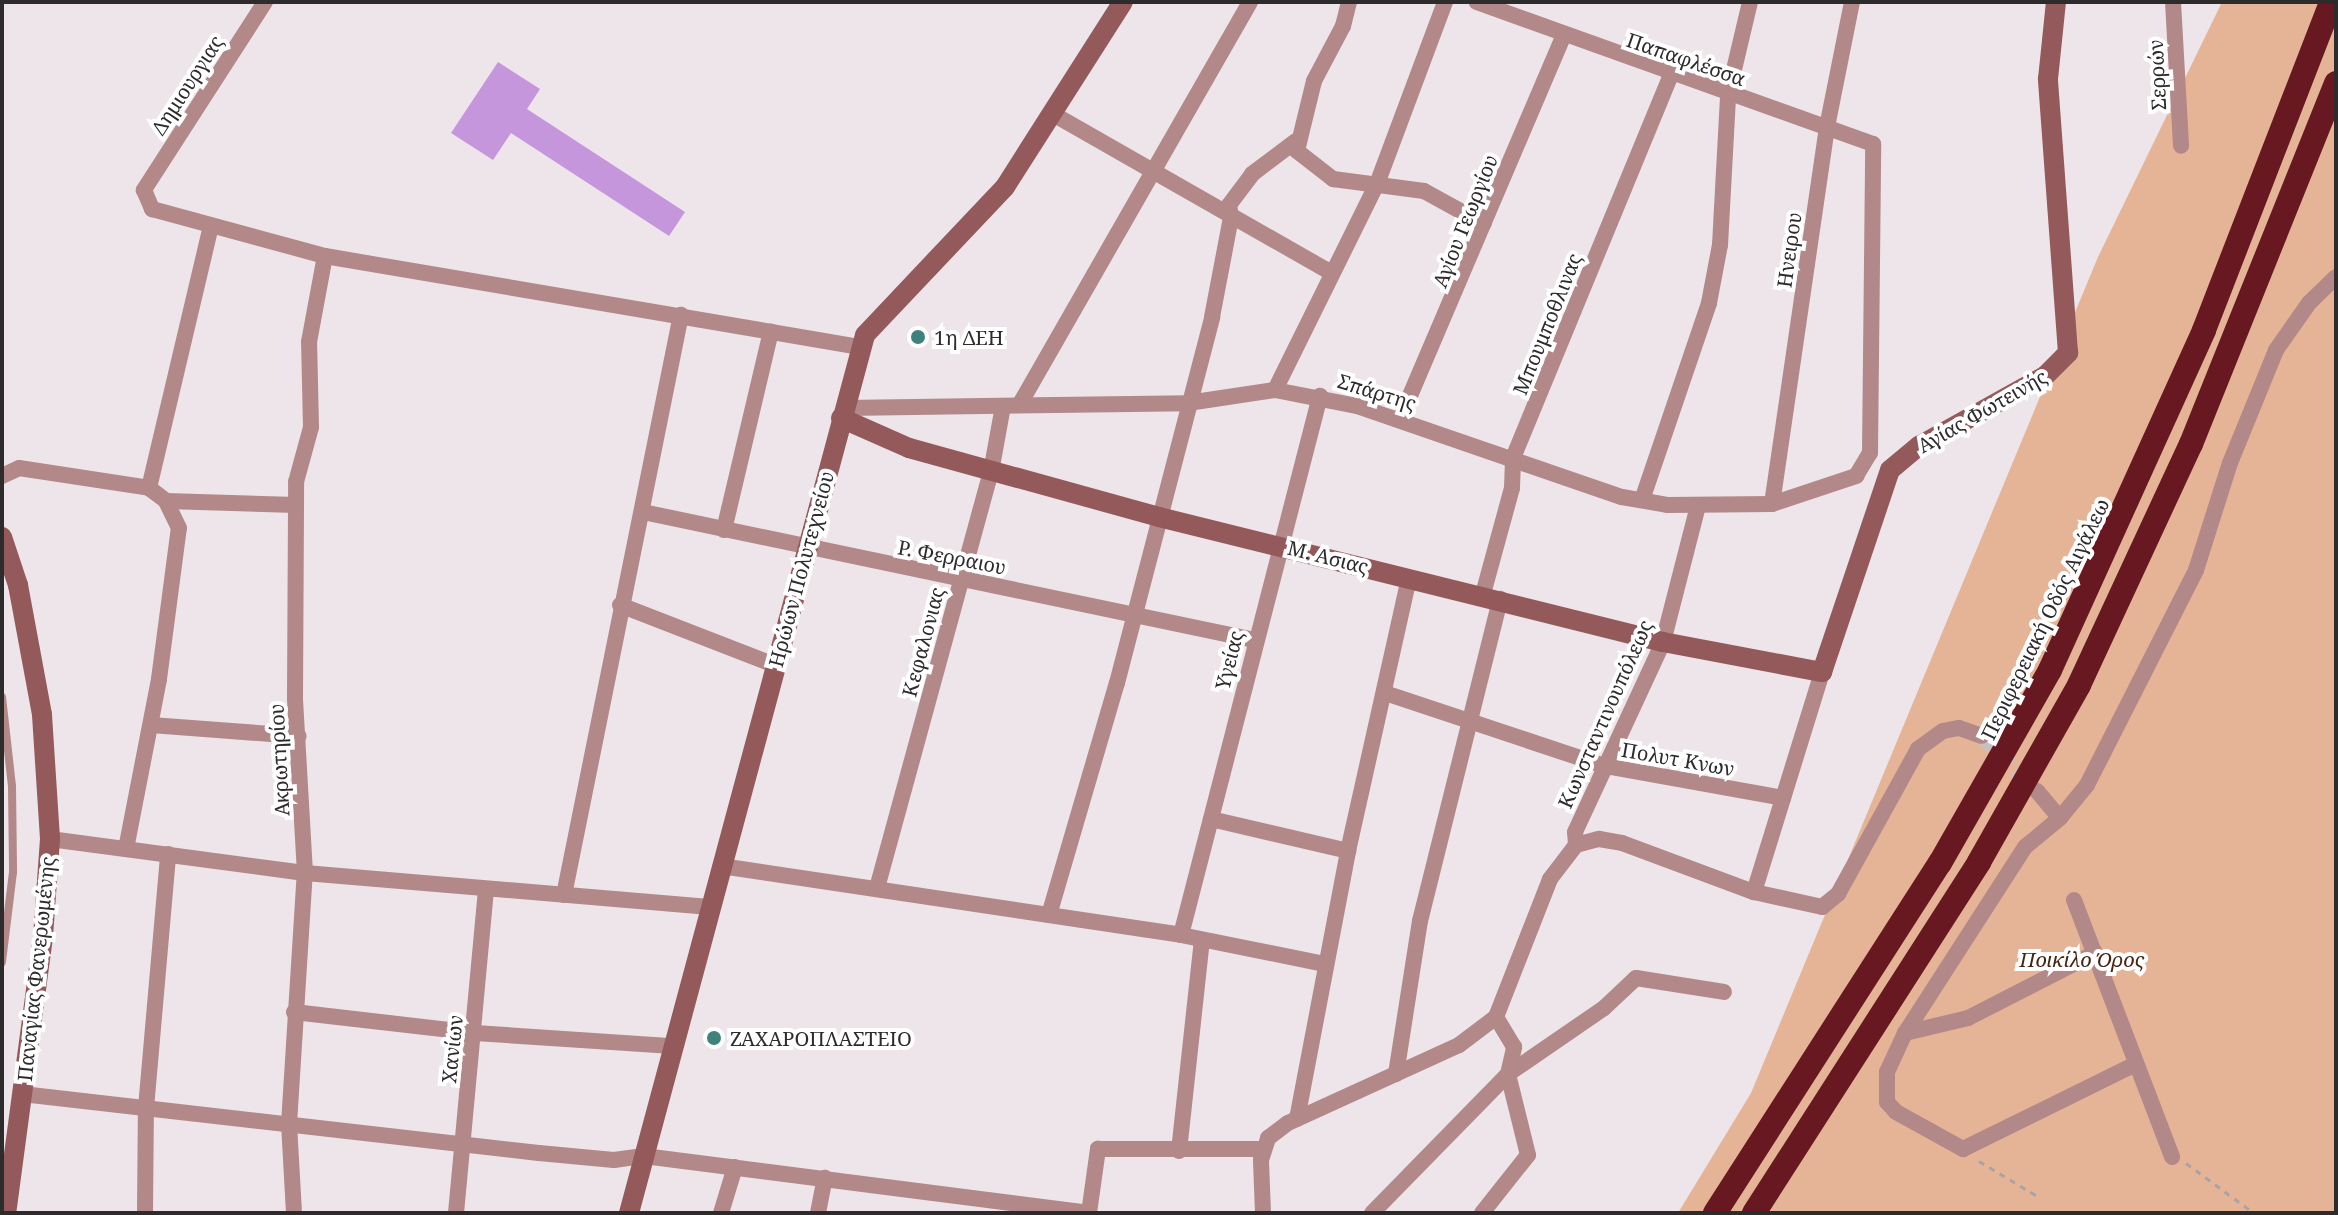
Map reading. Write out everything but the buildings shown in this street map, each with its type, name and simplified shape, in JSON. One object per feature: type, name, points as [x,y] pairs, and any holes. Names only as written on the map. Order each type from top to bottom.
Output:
[{"type":"highway","name":"Περιφερειακή Οδός Αιγάλεω","points":[[1715,1213],[1933,875],[2050,670],[2204,330],[2331,2]]},
{"type":"highway","points":[[1754,1213],[1979,862],[2079,685],[2191,444],[2336,83]]},
{"type":"street","name":"Δημιουργιας","points":[[211,226],[152,209],[144,190],[265,2]]},
{"type":"street","name":"Ηρώων Πολυτεχνείου","points":[[629,1213],[860,347],[872,323],[1005,187],[1123,2]]},
{"type":"street","points":[[1021,402],[1250,2]]},
{"type":"street","points":[[1049,915],[1188,403],[1231,217],[1229,205],[1237,191],[1296,141],[1314,81],[1331,53],[1349,2]]},
{"type":"street","points":[[1275,390],[1330,272],[1377,184],[1445,2]]},
{"type":"street","name":"Παπαφλέσσα","points":[[1477,2],[1563,37],[1728,95],[1864,137],[1876,154],[1870,453]]},
{"type":"street","points":[[1642,500],[1709,303],[1720,245],[1728,95],[1750,2]]},
{"type":"street","name":"Ηνειρου","points":[[1772,504],[1827,127],[1852,2]]},
{"type":"street","name":"Αγίας Φωτεινής","points":[[1754,892],[1822,672],[1890,470],[1919,446],[2045,376],[2068,353],[2048,79],[2056,2]]},
{"type":"street","name":"Σερρών","points":[[2173,2],[2181,146]]},
{"type":"street","name":"Αγίου Γεωργίου","points":[[1400,419],[1563,37]]},
{"type":"street","name":"Μπουμποθλινας","points":[[1396,1074],[1420,921],[1471,724],[1512,488],[1513,458],[1671,75]]},
{"type":"street","points":[[1053,114],[1330,272]]},
{"type":"street","points":[[1296,141],[1304,161],[1333,179],[1424,191],[1484,224]]},
{"type":"street","points":[[149,488],[211,226],[325,256],[860,347]]},
{"type":"street","name":"Ακρωτηρίου","points":[[294,1213],[289,1124],[305,873],[299,736],[296,505],[314,408],[309,342],[325,256]]},
{"type":"street","points":[[2134,1065],[1963,1149],[1896,1112],[1887,1102],[1887,1072],[1905,1033],[2025,847],[2060,818],[2087,785],[2196,570],[2230,463],[2276,350],[2309,303],[2336,277]]},
{"type":"street","points":[[564,895],[620,605],[643,512],[681,315]]},
{"type":"street","points":[[724,530],[771,331]]},
{"type":"street","name":"Σπάρτης","points":[[842,413],[1003,406],[1021,402],[1188,403],[1275,390],[1320,396],[1400,419],[1597,489],[1642,500],[1698,506],[1772,504],[1856,476],[1870,453]]},
{"type":"street","name":"Υγείας","points":[[1181,935],[1254,640],[1320,396]]},
{"type":"street","name":"Κεφαλονιας","points":[[877,888],[991,472],[1003,406]]},
{"type":"street","name":"Μ. Ασιας","points":[[842,413],[909,448],[1159,517],[1492,596],[1663,642],[1822,672]]},
{"type":"street","points":[[2,476],[19,468],[149,488],[166,501],[179,528],[151,725],[126,849]]},
{"type":"street","points":[[166,501],[296,505]]},
{"type":"street","name":"Κωνσταντινουπόλεως","points":[[1496,1017],[1550,879],[1576,845],[1575,832],[1663,642],[1698,506]]},
{"type":"street","name":"Ρ. Φερραιου","points":[[643,512],[806,550],[1254,640]]},
{"type":"street","name":"Παναγίας Φανερωμένης","points":[[2,537],[18,585],[42,715],[50,839],[6,1213]]},
{"type":"street","points":[[1297,1119],[1348,851],[1409,578]]},
{"type":"street","points":[[620,605],[775,665]]},
{"type":"street","name":"Πολυτ Κνων","points":[[1385,693],[1605,766],[1783,798]]},
{"type":"street","points":[[151,725],[299,736]]},
{"type":"street","points":[[1576,845],[1599,839],[1622,843],[1754,892],[1808,906],[1833,902],[1918,749],[1951,730],[1982,736]]},
{"type":"street","points":[[2037,791],[2060,818]]},
{"type":"street","points":[[1211,819],[1348,851]]},
{"type":"street","points":[[50,839],[305,873],[710,907]]},
{"type":"street","points":[[145,1213],[146,1108],[168,854]]},
{"type":"street","points":[[721,866],[1181,935],[1325,964]]},
{"type":"street","name":"Χανίων","points":[[456,1213],[486,889]]},
{"type":"street","points":[[2074,900],[2134,1065],[2172,1157]]},
{"type":"street","points":[[1179,1151],[1202,940]]},
{"type":"street","points":[[1905,1033],[1968,1018],[2095,953]]},
{"type":"street","points":[[1372,1213],[1508,1074],[1604,1008],[1636,978],[1724,992]]},
{"type":"street","points":[[294,1012],[475,1033],[673,1046]]},
{"type":"street","points":[[1263,1213],[1263,1149],[1268,1138],[1297,1119],[1459,1045],[1496,1017],[1514,1047],[1508,1074],[1528,1155],[1482,1213]]},
{"type":"street","points":[[22,1094],[614,1160],[644,1156],[825,1178],[983,1205],[1088,1213],[1098,1149],[1263,1149]]},
{"type":"street","points":[[721,1213],[735,1167]]},
{"type":"street","points":[[818,1213],[825,1178]]},
{"type":"lane","points":[[2,697],[12,786],[13,858],[2,962]]},
{"type":"path","points":[[1963,1149],[2039,1197]]},
{"type":"path","points":[[2172,1157],[2199,1170],[2254,1213]]},
{"type":"green space","name":"Ποικίλο Όρος","points":[[2222,2],[2336,2],[2336,1213],[1678,1213],[1751,1093],[2098,257]]},
{"type":"tunnel","points":[[1982,736],[2032,786]]},
{"type":"place","name":"1η ΔΕΗ","points":[[918,337]]},
{"type":"place","name":"ΖΑΧΑΡΟΠΛΑΣΤΕΙΟ","points":[[714,1038]]}]
